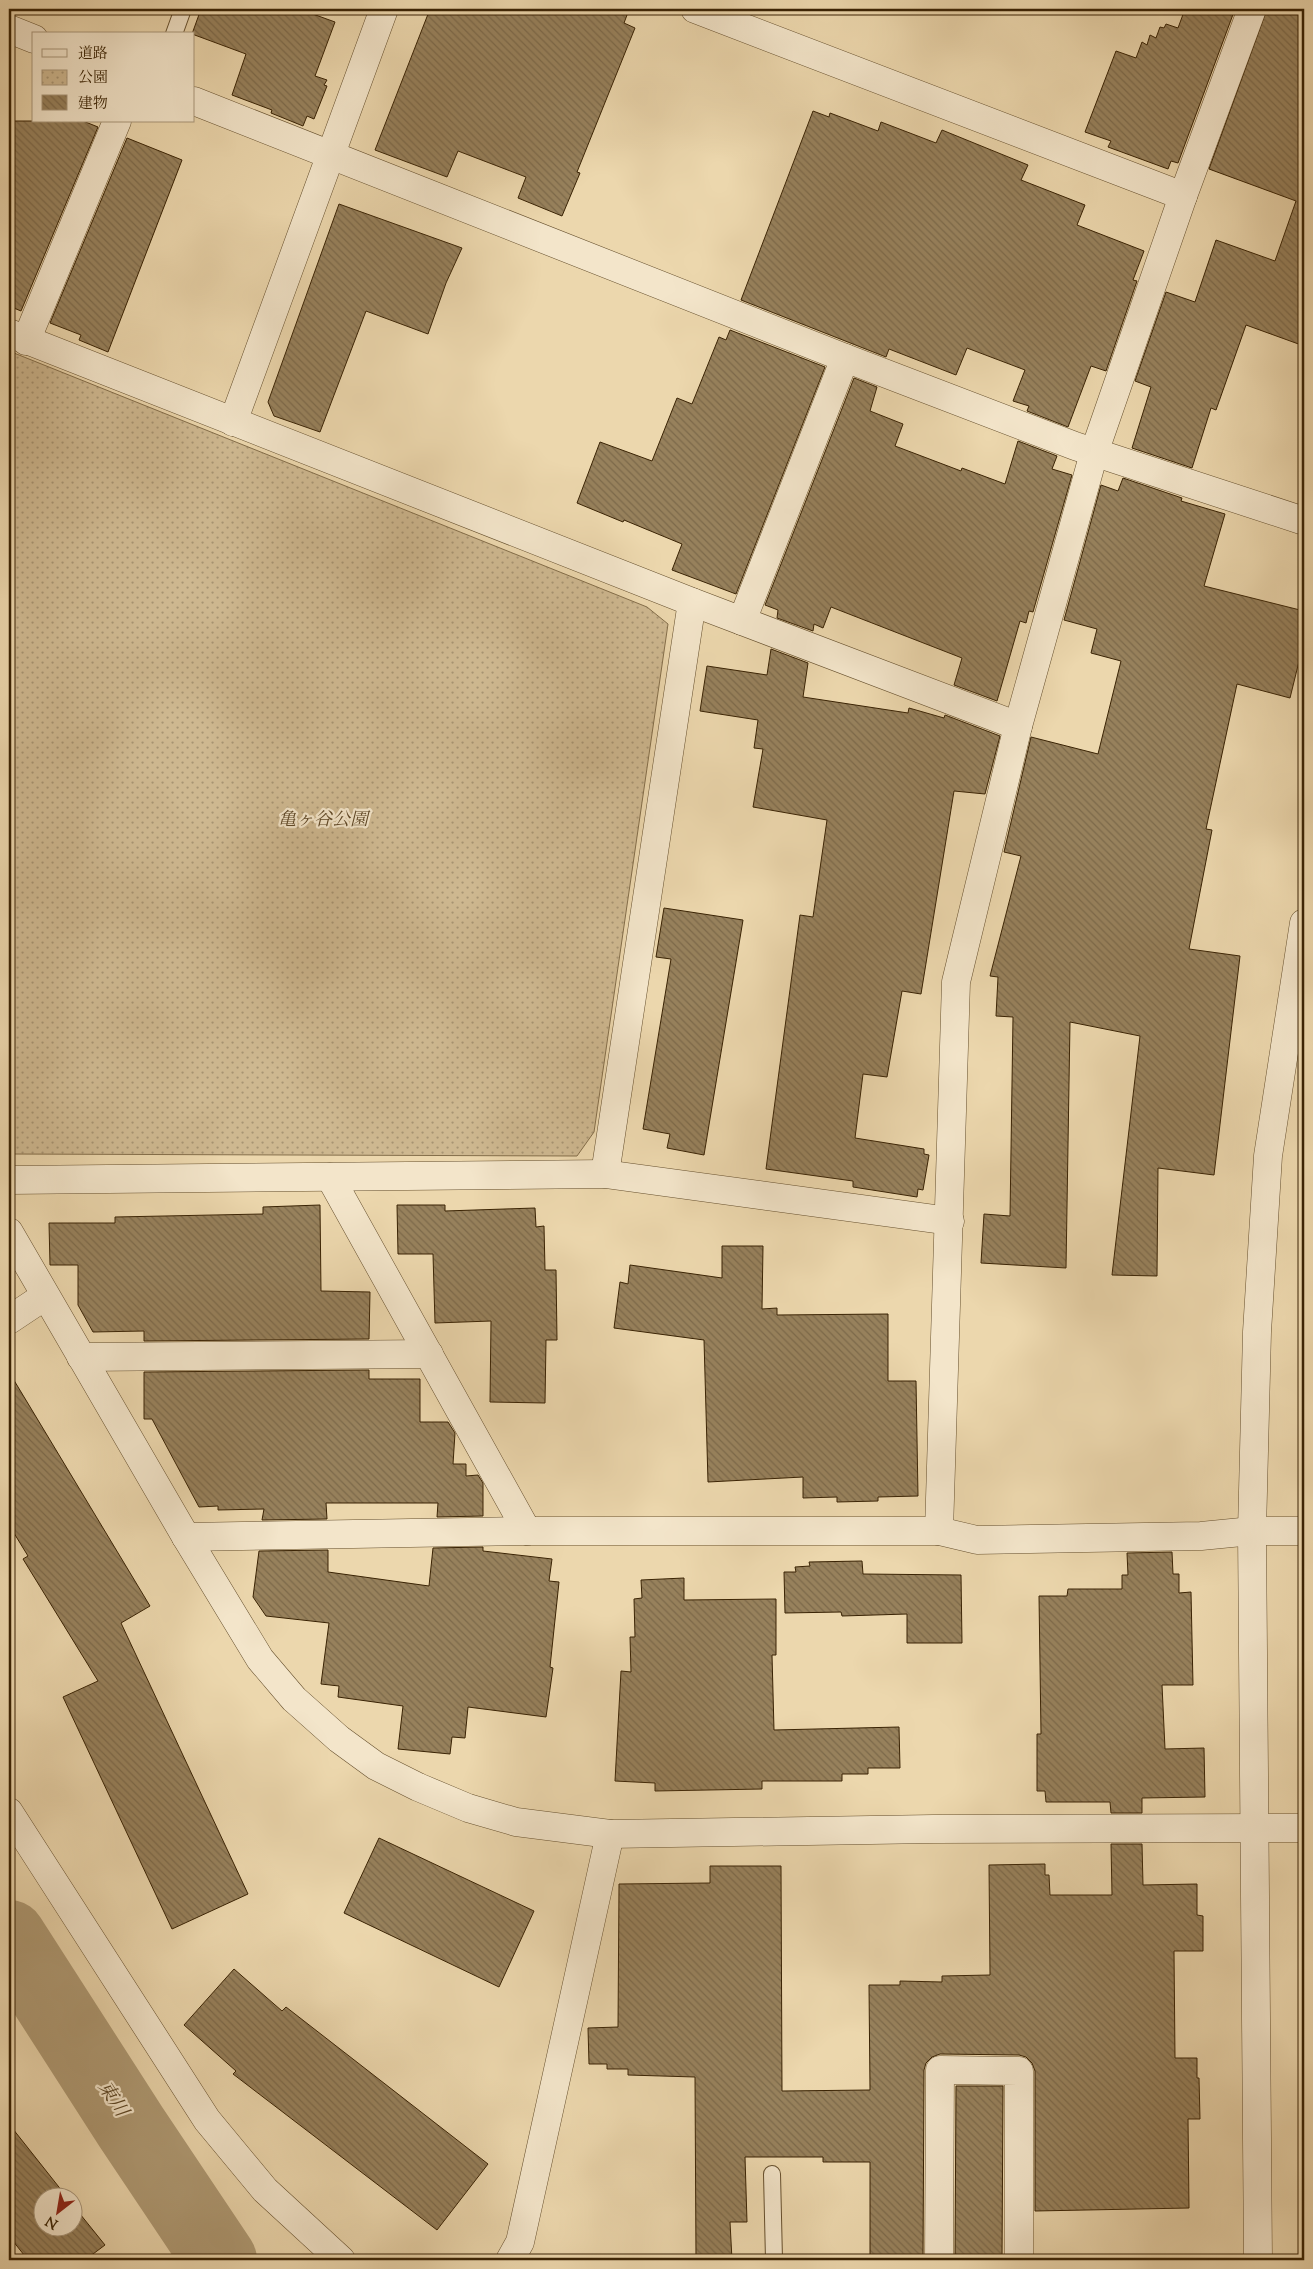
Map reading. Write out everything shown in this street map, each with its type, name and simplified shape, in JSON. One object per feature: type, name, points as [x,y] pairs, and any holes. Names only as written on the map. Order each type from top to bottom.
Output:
[{"type":"street","points":[[233,422],[384,9]]},
{"type":"street","points":[[695,9],[1183,196]]},
{"type":"street","points":[[939,1531],[956,982],[1018,726],[1094,453],[1183,196],[1252,9]]},
{"type":"street","points":[[9,29],[32,38]]},
{"type":"street","points":[[195,101],[845,358],[1094,453],[1304,520]]},
{"type":"street","points":[[117,122],[17,337],[692,602],[1018,726]]},
{"type":"street","points":[[742,621],[845,358]]},
{"type":"street","points":[[605,1174],[692,602]]},
{"type":"street","points":[[1258,2260],[1252,1531],[1257,1332],[1268,1156],[1304,923]]},
{"type":"street","points":[[9,1180],[605,1174],[950,1220]]},
{"type":"street","points":[[330,1177],[528,1531]]},
{"type":"street","points":[[9,1232],[186,1537],[260,1659],[294,1699],[339,1739],[376,1766],[468,1808],[516,1822],[610,1834],[1304,1828]]},
{"type":"street","points":[[9,1320],[45,1296]]},
{"type":"street","points":[[81,1357],[429,1354]]},
{"type":"street","points":[[186,1537],[528,1531],[939,1531],[977,1540],[1201,1536],[1252,1531],[1304,1531]]},
{"type":"street","points":[[9,1812],[207,2120],[265,2190],[341,2260]]},
{"type":"street","points":[[510,2260],[520,2242],[610,1834]]},
{"type":"street","points":[[938,2260],[940,2070],[1019,2071],[1019,2260]]},
{"type":"lane","points":[[175,32],[183,9]]},
{"type":"lane","points":[[772,2174],[774,2260]]},
{"type":"green space","name":"亀ヶ谷公園","points":[[9,351],[647,607],[668,624],[594,1132],[577,1156],[9,1154]]},
{"type":"building","points":[[201,9],[299,9],[335,22],[315,76],[327,80],[324,85],[327,86],[314,119],[307,116],[303,126],[271,113],[272,110],[232,95],[246,54],[195,35],[195,32],[193,32]]},
{"type":"building","points":[[430,9],[609,9],[627,15],[624,23],[635,28],[577,172],[580,173],[562,216],[518,198],[526,177],[458,151],[447,177],[375,150]]},
{"type":"building","points":[[1185,9],[1235,9],[1178,163],[1171,161],[1168,169],[1108,147],[1111,141],[1085,132],[1116,51],[1136,58],[1142,42],[1147,45],[1150,35],[1156,38],[1160,27],[1164,28],[1166,24],[1178,28]]},
{"type":"building","points":[[1267,9],[1304,9],[1304,346],[1246,325],[1216,410],[1211,408],[1192,468],[1132,448],[1151,387],[1135,381],[1166,292],[1195,302],[1216,240],[1275,261],[1296,201],[1209,169]]},
{"type":"building","points":[[813,111],[829,117],[830,113],[878,131],[881,122],[936,143],[942,130],[1028,165],[1021,180],[1085,205],[1077,225],[1144,251],[1133,280],[1137,281],[1106,371],[1091,366],[1068,427],[1027,411],[1029,406],[1013,401],[1025,370],[967,348],[956,375],[889,349],[886,357],[741,300]]},
{"type":"building","points":[[9,121],[86,122],[98,127],[21,311],[9,306]]},
{"type":"building","points":[[127,138],[182,160],[108,352],[79,340],[81,335],[50,323]]},
{"type":"building","points":[[339,204],[462,248],[446,283],[428,334],[366,311],[320,432],[274,416],[268,402]]},
{"type":"building","points":[[730,330],[825,367],[736,594],[672,570],[682,544],[577,503],[600,442],[652,461],[677,398],[692,404],[719,337],[726,340]]},
{"type":"building","points":[[854,378],[877,387],[870,411],[903,424],[895,446],[961,471],[962,468],[1005,484],[1018,441],[1057,456],[1052,469],[1072,475],[1033,612],[1029,611],[1026,623],[1020,621],[997,701],[954,685],[962,658],[831,607],[823,628],[814,624],[813,631],[777,618],[778,610],[765,605]]},
{"type":"building","points":[[1123,478],[1182,498],[1181,501],[1225,514],[1204,586],[1304,611],[1304,641],[1290,698],[1237,684],[1206,829],[1212,830],[1189,949],[1240,956],[1214,1175],[1158,1168],[1157,1276],[1112,1275],[1140,1036],[1070,1022],[1066,1268],[981,1263],[984,1214],[1010,1216],[1013,1017],[996,1016],[998,977],[990,976],[1021,856],[1004,852],[1031,737],[1098,754],[1121,661],[1091,653],[1097,629],[1064,620],[1101,485],[1118,491]]},
{"type":"building","points":[[771,649],[808,663],[803,697],[908,713],[909,708],[944,718],[945,715],[1000,736],[985,794],[954,791],[921,994],[902,991],[887,1077],[863,1074],[855,1138],[924,1149],[924,1154],[929,1155],[923,1190],[918,1189],[917,1197],[853,1187],[853,1181],[766,1169],[800,915],[813,917],[827,820],[753,807],[763,749],[754,748],[758,720],[700,711],[707,666],[767,675]]},
{"type":"building","points":[[664,908],[743,920],[704,1155],[667,1148],[670,1134],[643,1129],[671,959],[656,957]]},
{"type":"building","points":[[320,1205],[321,1291],[370,1292],[369,1339],[144,1341],[144,1331],[93,1332],[78,1305],[78,1265],[50,1265],[49,1223],[115,1223],[115,1217],[263,1214],[263,1207]]},
{"type":"building","points":[[397,1205],[445,1205],[445,1211],[535,1208],[536,1227],[544,1226],[545,1270],[556,1270],[557,1340],[546,1340],[545,1403],[490,1402],[491,1321],[435,1323],[433,1254],[398,1254]]},
{"type":"building","points":[[722,1246],[763,1246],[762,1309],[777,1308],[777,1315],[888,1314],[888,1381],[916,1381],[918,1496],[878,1497],[878,1501],[837,1502],[837,1497],[803,1498],[803,1477],[708,1482],[704,1340],[614,1328],[620,1282],[628,1284],[630,1265],[722,1278]]},
{"type":"building","points":[[369,1370],[369,1379],[420,1379],[420,1422],[448,1422],[455,1433],[453,1464],[466,1464],[466,1476],[478,1475],[483,1483],[483,1516],[437,1517],[438,1503],[326,1503],[327,1519],[262,1520],[264,1509],[218,1510],[218,1506],[199,1507],[152,1419],[144,1419],[144,1372]]},
{"type":"building","points":[[9,1372],[150,1606],[121,1623],[248,1894],[172,1929],[63,1697],[98,1681],[23,1559],[28,1556],[9,1525]]},
{"type":"building","points":[[483,1547],[483,1551],[552,1559],[549,1581],[559,1582],[550,1667],[553,1668],[546,1717],[468,1707],[465,1738],[452,1737],[450,1754],[398,1749],[403,1706],[338,1697],[339,1686],[321,1684],[329,1623],[266,1616],[253,1597],[259,1551],[328,1550],[328,1572],[429,1586],[433,1548]]},
{"type":"building","points":[[1172,1552],[1173,1574],[1179,1574],[1179,1593],[1191,1592],[1193,1685],[1162,1685],[1165,1749],[1204,1748],[1205,1797],[1142,1798],[1142,1813],[1111,1813],[1110,1802],[1046,1802],[1045,1791],[1037,1791],[1037,1734],[1041,1734],[1039,1596],[1067,1596],[1068,1589],[1122,1589],[1122,1575],[1128,1575],[1127,1553]]},
{"type":"building","points":[[862,1561],[863,1574],[961,1575],[962,1643],[907,1643],[907,1614],[842,1616],[841,1612],[785,1613],[784,1572],[796,1572],[795,1567],[810,1566],[809,1562]]},
{"type":"building","points":[[684,1578],[684,1600],[776,1599],[776,1655],[772,1655],[774,1730],[899,1727],[900,1768],[868,1768],[868,1774],[842,1774],[842,1781],[762,1781],[762,1789],[655,1791],[655,1783],[615,1781],[621,1671],[631,1672],[630,1637],[635,1637],[634,1599],[642,1598],[641,1580]]},
{"type":"building","points":[[379,1838],[534,1911],[499,1987],[344,1913]]},
{"type":"building","points":[[1111,1844],[1142,1844],[1143,1885],[1197,1884],[1197,1915],[1203,1916],[1203,1951],[1174,1951],[1175,2058],[1197,2058],[1197,2078],[1199,2078],[1200,2119],[1188,2119],[1189,2208],[1035,2211],[1035,2071],[1032,2063],[1026,2057],[1019,2055],[940,2054],[932,2057],[926,2063],[924,2070],[923,2260],[870,2260],[870,2162],[823,2162],[823,2157],[745,2157],[747,2222],[730,2222],[732,2260],[696,2260],[695,2077],[628,2075],[628,2069],[607,2069],[607,2064],[589,2064],[588,2028],[618,2027],[619,1884],[710,1883],[710,1866],[781,1866],[782,2091],[870,2090],[869,1985],[900,1985],[900,1981],[942,1982],[942,1976],[990,1975],[989,1865],[1045,1864],[1045,1875],[1049,1875],[1050,1895],[1112,1895]]},
{"type":"building","points":[[234,1969],[282,2011],[286,2007],[488,2164],[437,2230],[233,2074],[236,2071],[184,2025]]},
{"type":"building","points":[[956,2086],[1003,2086],[1002,2260],[955,2260]]},
{"type":"building","points":[[9,2124],[58,2186],[32,2186],[32,2236],[82,2236],[82,2216],[105,2245],[85,2260],[28,2260],[9,2236]]},
{"type":"waterway","name":"東川","points":[[9,1937],[131,2127],[220,2260]]}]
